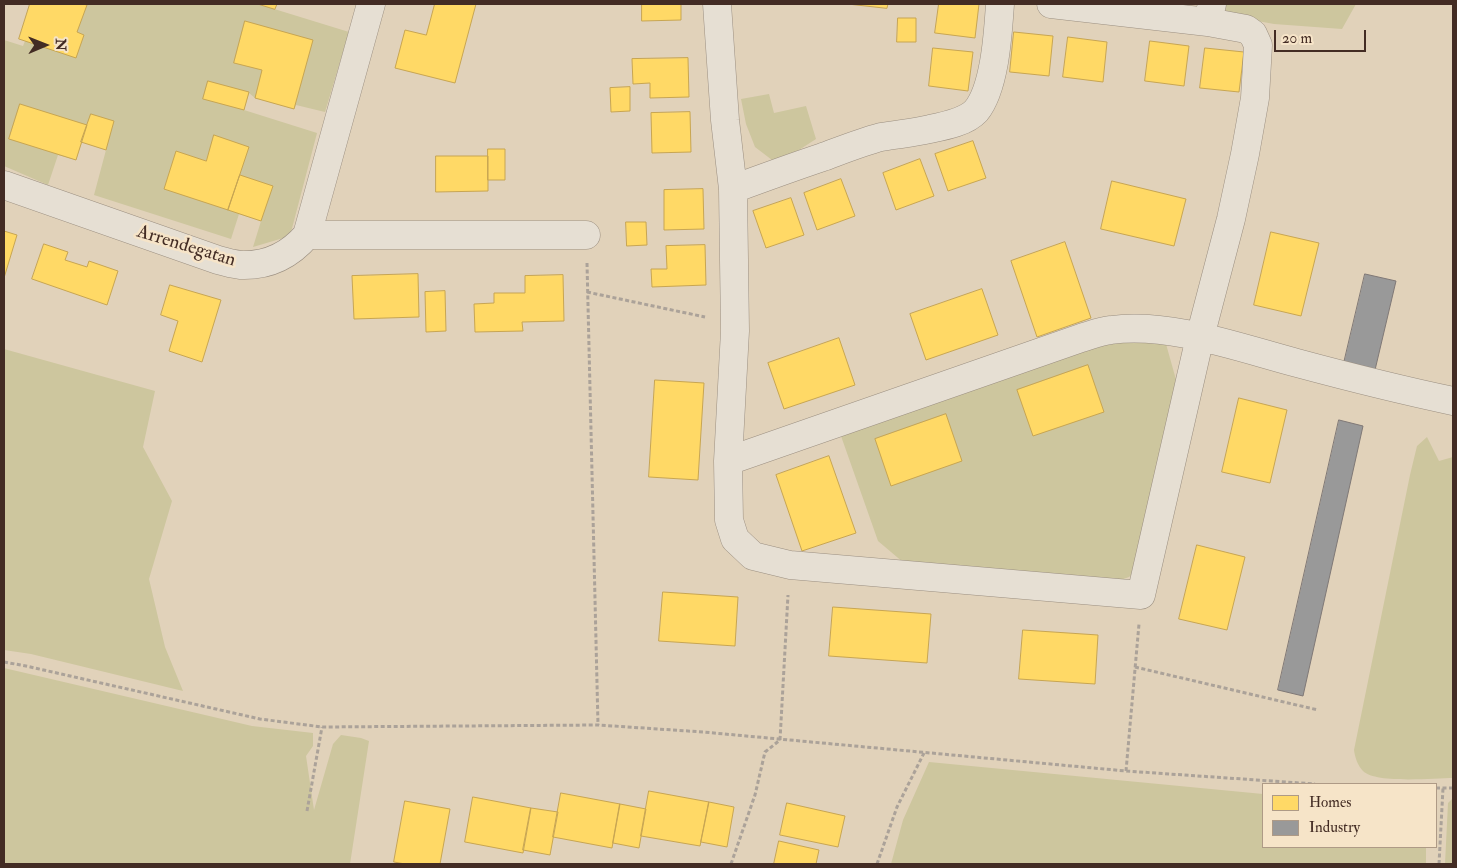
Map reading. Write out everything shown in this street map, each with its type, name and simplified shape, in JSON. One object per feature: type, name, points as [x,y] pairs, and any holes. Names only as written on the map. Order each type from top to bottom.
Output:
[{"type":"street","points":[[371,4],[307,235],[586,235]]},
{"type":"street","points":[[717,4],[725,120],[733,189],[735,323],[728,462],[729,520],[735,539],[752,556],[790,565],[1141,595],[1200,337],[1231,219],[1245,154],[1255,98],[1258,45],[1253,34],[1246,29],[1210,13],[1051,4]]},
{"type":"street","points":[[733,189],[882,137],[947,125],[965,118],[975,111],[985,94],[991,74],[1000,4]]},
{"type":"street","name":"Arrendegatan","points":[[4,185],[218,260],[240,265],[260,264],[280,257],[297,246],[307,235]]},
{"type":"street","points":[[728,462],[1081,338],[1108,330],[1129,328],[1158,329],[1200,337],[1388,387],[1453,401]]},
{"type":"path","points":[[586,235],[598,725]]},
{"type":"path","points":[[587,292],[735,323]]},
{"type":"path","points":[[731,864],[755,795],[765,752],[780,740],[790,565]]},
{"type":"path","points":[[1126,771],[1141,595]]},
{"type":"path","points":[[4,662],[260,719],[322,727],[598,725],[703,732],[1126,771],[1300,783]]},
{"type":"path","points":[[1135,666],[1318,710]]},
{"type":"path","points":[[307,811],[322,727]]},
{"type":"path","points":[[877,864],[897,807],[924,753]]},
{"type":"path","points":[[1437,788],[1453,788]]},
{"type":"path","points":[[1439,864],[1443,788]]},
{"type":"shaded area","points":[[30,4],[258,4],[349,32],[325,112],[296,105],[294,109],[255,98],[249,93],[244,110],[317,133],[290,236],[253,247],[261,221],[239,214],[231,239],[94,195],[106,150],[82,142],[76,160],[58,155],[48,185],[4,166],[4,40],[23,46],[25,41],[19,39]]},
{"type":"shaded area","points":[[1226,4],[1356,4],[1342,29],[1274,24],[1230,16],[1225,9]]},
{"type":"shaded area","points":[[769,94],[774,113],[806,106],[816,139],[785,159],[772,160],[755,147],[746,124],[741,99]]},
{"type":"shaded area","points":[[1108,337],[1166,344],[1182,401],[1134,572],[1129,577],[1118,581],[904,563],[878,541],[841,436]]},
{"type":"shaded area","points":[[4,349],[155,391],[143,447],[172,501],[149,579],[165,647],[183,691],[31,654],[4,650]]},
{"type":"shaded area","points":[[1427,437],[1439,461],[1453,457],[1453,778],[1380,778],[1363,771],[1357,762],[1354,750],[1410,475],[1417,446]]},
{"type":"shaded area","points":[[4,668],[252,726],[313,733],[313,746],[306,756],[314,810],[333,744],[341,735],[369,741],[350,864],[4,864]]},
{"type":"shaded area","points":[[929,762],[1262,794],[1262,848],[1426,848],[1426,864],[891,864],[903,820]]},
{"type":"shaded area","points":[[1453,798],[1453,864],[1445,864],[1448,803]]},
{"type":"building: Homes","points":[[30,4],[87,5],[77,32],[84,35],[76,58],[19,39]]},
{"type":"building: Homes","points":[[258,4],[277,4],[275,9]]},
{"type":"building: Homes","points":[[435,4],[476,4],[455,83],[395,68],[405,30],[426,35]]},
{"type":"building: Homes","points":[[642,4],[681,4],[681,20],[642,21]]},
{"type":"building: Homes","points":[[848,4],[888,4],[887,8]]},
{"type":"building: Homes","points":[[939,4],[979,4],[975,38],[935,33]]},
{"type":"building: Homes","points":[[898,18],[916,18],[916,42],[897,42]]},
{"type":"building: Homes","points":[[245,21],[313,40],[294,109],[255,98],[262,70],[234,63]]},
{"type":"building: Homes","points":[[1014,32],[1053,36],[1049,76],[1010,72]]},
{"type":"building: Homes","points":[[1068,37],[1107,42],[1103,82],[1063,77]]},
{"type":"building: Homes","points":[[1150,41],[1189,46],[1184,86],[1145,81]]},
{"type":"building: Homes","points":[[933,48],[973,52],[968,91],[929,86]]},
{"type":"building: Homes","points":[[1205,48],[1244,52],[1239,92],[1200,88]]},
{"type":"building: Homes","points":[[688,58],[689,97],[650,98],[650,83],[633,84],[632,59]]},
{"type":"building: Homes","points":[[208,81],[249,92],[244,110],[203,99]]},
{"type":"building: Homes","points":[[630,87],[630,111],[611,112],[610,88]]},
{"type":"building: Homes","points":[[20,104],[87,125],[76,160],[9,139]]},
{"type":"building: Homes","points":[[690,112],[691,152],[652,153],[651,113]]},
{"type":"building: Homes","points":[[91,114],[114,121],[106,150],[81,142]]},
{"type":"building: Homes","points":[[214,135],[249,147],[228,210],[164,189],[176,151],[206,161]]},
{"type":"building: Homes","points":[[973,141],[986,178],[948,191],[935,154]]},
{"type":"building: Homes","points":[[488,149],[505,149],[505,180],[488,180]]},
{"type":"building: Homes","points":[[436,156],[488,156],[488,191],[436,192]]},
{"type":"building: Homes","points":[[920,159],[934,196],[896,210],[883,173]]},
{"type":"building: Homes","points":[[240,175],[273,186],[261,221],[228,210]]},
{"type":"building: Homes","points":[[841,179],[855,216],[817,230],[804,193]]},
{"type":"building: Homes","points":[[1112,181],[1186,199],[1174,246],[1101,229]]},
{"type":"building: Homes","points":[[703,189],[704,229],[664,230],[664,190]]},
{"type":"building: Homes","points":[[791,198],[804,235],[766,248],[753,211]]},
{"type":"building: Homes","points":[[626,222],[646,222],[647,245],[627,246]]},
{"type":"building: Homes","points":[[4,231],[17,235],[4,278]]},
{"type":"building: Homes","points":[[1271,232],[1319,243],[1301,316],[1254,305]]},
{"type":"building: Homes","points":[[1065,242],[1091,318],[1037,337],[1011,261]]},
{"type":"building: Homes","points":[[44,244],[68,252],[65,260],[87,267],[89,261],[118,271],[107,305],[32,279]]},
{"type":"building: Homes","points":[[705,245],[706,285],[652,287],[651,269],[667,269],[666,246]]},
{"type":"building: Homes","points":[[418,274],[419,317],[354,319],[352,276]]},
{"type":"building: Homes","points":[[563,275],[564,321],[522,322],[523,331],[475,332],[474,304],[494,303],[494,293],[525,293],[525,276]]},
{"type":"building: Homes","points":[[170,285],[221,300],[202,362],[169,351],[178,321],[161,315]]},
{"type":"building: Homes","points":[[982,289],[998,335],[926,360],[910,314]]},
{"type":"building: Homes","points":[[445,291],[446,331],[426,332],[425,292]]},
{"type":"building: Homes","points":[[839,338],[855,385],[784,409],[768,363]]},
{"type":"building: Homes","points":[[1088,365],[1104,412],[1033,436],[1017,390]]},
{"type":"building: Homes","points":[[655,380],[704,383],[698,480],[649,477]]},
{"type":"building: Homes","points":[[1239,398],[1287,410],[1270,483],[1222,472]]},
{"type":"building: Homes","points":[[946,414],[962,461],[891,486],[875,439]]},
{"type":"building: Homes","points":[[829,456],[856,533],[802,551],[776,475]]},
{"type":"building: Homes","points":[[1197,545],[1245,557],[1227,630],[1179,619]]},
{"type":"building: Homes","points":[[663,592],[738,597],[735,646],[659,641]]},
{"type":"building: Homes","points":[[833,607],[931,614],[927,663],[829,656]]},
{"type":"building: Homes","points":[[1023,630],[1098,635],[1095,684],[1019,679]]},
{"type":"building: Homes","points":[[649,791],[709,802],[700,846],[641,836]]},
{"type":"building: Homes","points":[[561,793],[620,804],[612,848],[553,837]]},
{"type":"building: Homes","points":[[473,797],[531,808],[523,853],[465,842]]},
{"type":"building: Homes","points":[[405,801],[450,809],[440,864],[405,864],[394,862]]},
{"type":"building: Homes","points":[[709,802],[734,807],[727,847],[701,842]]},
{"type":"building: Homes","points":[[787,803],[845,816],[838,847],[780,835]]},
{"type":"building: Homes","points":[[620,804],[646,809],[639,848],[613,843]]},
{"type":"building: Homes","points":[[531,808],[558,812],[550,855],[523,850]]},
{"type":"building: Homes","points":[[779,841],[819,850],[816,864],[774,864]]},
{"type":"building: Industry","points":[[1365,274],[1396,281],[1375,370],[1344,363]]},
{"type":"building: Industry","points":[[1339,420],[1363,426],[1303,696],[1278,690]]}]
